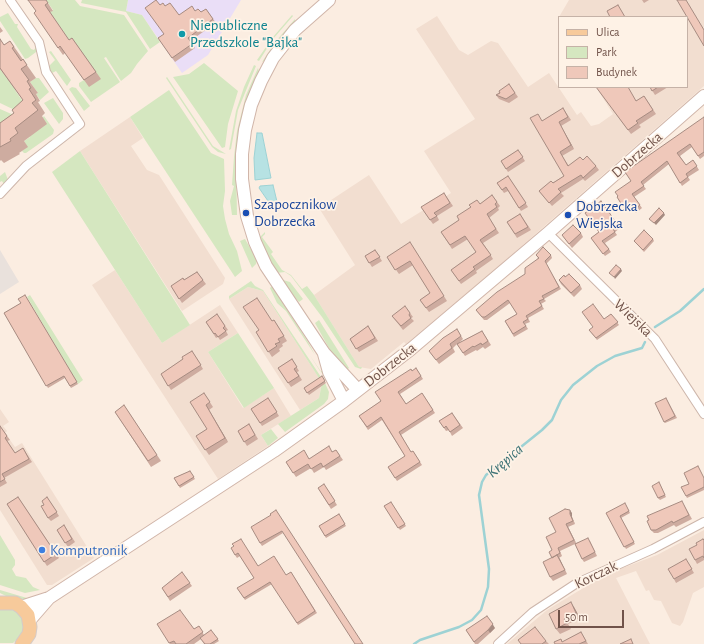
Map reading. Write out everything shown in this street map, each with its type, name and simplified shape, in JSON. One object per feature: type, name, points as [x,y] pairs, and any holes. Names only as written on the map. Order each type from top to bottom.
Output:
[{"type":"main road","points":[[1,602],[15,604],[21,607],[29,620],[29,634],[22,644]]},
{"type":"street","points":[[0,194],[26,166],[80,124],[46,72],[39,42],[10,0]]},
{"type":"street","points":[[329,0],[294,30],[267,69],[255,94],[248,117],[243,142],[241,167],[242,191],[247,216],[260,254],[288,301],[324,353],[358,390]]},
{"type":"street","name":"Dobrzecka","points":[[49,598],[274,451],[344,401],[411,349],[548,233],[704,96]]},
{"type":"street","name":"Wiejska","points":[[548,233],[655,339],[704,414]]},
{"type":"street","points":[[324,353],[329,372],[344,401]]},
{"type":"street","name":"Korczak","points":[[498,644],[533,612],[572,586],[673,540],[704,522]]},
{"type":"street","points":[[21,607],[49,598]]},
{"type":"street","points":[[29,620],[49,598]]},
{"type":"shaded area","points":[[128,0],[241,0],[208,55],[182,73],[142,15],[126,11]]},
{"type":"shaded area","points":[[569,0],[704,0],[704,86],[499,266],[406,344],[404,342],[371,369],[359,367],[314,295],[355,265],[319,208],[369,175],[401,224],[451,193],[424,151],[475,119],[416,29],[437,16],[459,50],[468,55],[491,41],[498,43],[528,87],[549,73],[577,115],[581,112],[591,126],[599,124],[613,114],[597,88],[688,88],[688,16],[560,16]]},
{"type":"shaded area","points":[[130,117],[143,138],[131,146],[147,170],[159,175],[225,278],[223,284],[182,311],[80,151]]},
{"type":"shaded area","points":[[0,250],[19,282],[0,294]]},
{"type":"shaded area","points":[[115,270],[162,343],[220,305],[238,333],[208,352],[243,408],[274,388],[291,416],[261,435],[268,446],[218,479],[92,285]]},
{"type":"shaded area","points":[[248,287],[263,291],[322,383],[319,398],[300,410],[229,299]]},
{"type":"shaded area","points":[[0,409],[9,422],[3,426],[7,431],[5,433],[15,447],[22,443],[94,558],[52,585],[47,585],[0,510]]},
{"type":"shaded area","points":[[704,530],[704,587],[693,593],[683,622],[680,626],[672,623],[661,601],[654,600],[649,590],[646,591],[636,571],[616,578],[650,644],[507,644],[547,610],[580,590],[612,572],[657,555]]},
{"type":"green space","points":[[46,0],[75,0],[80,6],[124,15],[148,51],[131,73],[121,81],[106,57],[104,58],[120,82],[91,102],[79,86],[79,83],[84,80],[74,47],[50,12],[53,10]]},
{"type":"green space","points":[[82,0],[128,0],[126,11],[142,15],[160,42],[150,49],[126,12],[81,3]]},
{"type":"green space","points":[[8,13],[15,24],[18,24],[17,27],[31,49],[34,50],[36,47],[36,52],[28,58],[25,59],[0,21],[0,17]]},
{"type":"green space","points":[[292,15],[293,16],[273,39],[259,61],[257,60],[273,37]]},
{"type":"green space","points":[[295,19],[295,22],[281,38],[266,60],[262,62],[276,41]]},
{"type":"green space","points":[[51,51],[71,80],[67,86],[56,71],[50,74],[49,66],[55,60],[49,52]]},
{"type":"green space","points":[[204,63],[238,91],[228,124],[225,147],[222,148],[173,77],[189,74]]},
{"type":"green space","points":[[254,65],[256,66],[238,110],[231,149],[229,150],[236,111],[244,87]]},
{"type":"green space","points":[[258,68],[259,72],[238,134],[236,158],[237,215],[232,215],[230,201],[234,186],[232,185],[237,131],[246,95]]},
{"type":"green space","points":[[0,69],[23,100],[21,113],[0,103]]},
{"type":"green space","points":[[167,77],[213,146],[226,154],[218,152],[212,147],[166,78]]},
{"type":"green space","points":[[36,78],[39,78],[49,92],[40,100],[36,94],[38,93],[30,82]]},
{"type":"green space","points":[[72,87],[76,88],[90,106],[84,111],[69,89]]},
{"type":"green space","points":[[169,90],[211,153],[224,159],[225,191],[223,206],[225,219],[229,234],[237,251],[242,271],[235,277],[130,117]]},
{"type":"green space","points":[[53,98],[63,113],[63,119],[59,124],[44,103]]},
{"type":"green space","points":[[0,109],[16,116],[0,142]]},
{"type":"green space","points":[[44,116],[54,130],[53,134],[24,153],[22,151],[27,147],[24,141],[30,137],[29,135]]},
{"type":"green space","points":[[80,151],[190,325],[162,343],[52,172]]},
{"type":"green space","points":[[5,172],[8,180],[5,186],[2,181],[0,182],[0,176]]},
{"type":"green space","points":[[265,232],[262,237],[273,252],[271,254],[282,270],[291,275],[302,289],[307,286],[359,367],[362,367],[361,369],[355,367],[322,317],[291,276],[285,272],[276,273],[259,238]]},
{"type":"green space","points":[[245,239],[257,260],[256,264],[252,268],[240,241]]},
{"type":"green space","points":[[283,280],[290,282],[303,299],[299,302],[280,281]]},
{"type":"green space","points":[[251,281],[255,286],[263,290],[325,383],[329,392],[328,399],[324,404],[285,432],[278,424],[319,398],[322,383],[263,291],[248,287],[229,299],[229,296]]},
{"type":"green space","points":[[272,286],[315,355],[286,311],[277,303],[270,288]]},
{"type":"green space","points":[[30,295],[83,380],[78,384],[27,297]]},
{"type":"green space","points":[[319,320],[349,368],[346,371],[330,350],[315,323]]},
{"type":"green space","points":[[238,333],[274,388],[244,408],[208,352]]},
{"type":"green space","points":[[321,371],[323,371],[328,382]]},
{"type":"green space","points":[[271,429],[278,438],[268,446],[261,435]]},
{"type":"green space","points":[[0,535],[15,560],[15,565],[12,569],[16,576],[26,578],[33,587],[40,590],[25,593],[0,585]]},
{"type":"green space","points":[[0,590],[27,598],[30,601],[10,598],[0,593]]},
{"type":"green space","points":[[0,609],[13,609],[22,617],[24,629],[22,635],[13,643],[0,643]]},
{"type":"water","points":[[257,133],[262,133],[271,178],[255,180],[254,158]]},
{"type":"water","points":[[273,185],[279,210],[275,211],[259,188],[260,186]]},
{"type":"building","points":[[28,0],[46,0],[48,3],[45,5],[69,40],[72,38],[96,72],[84,80],[60,46],[58,48],[34,13],[36,11]]},
{"type":"building","name":"Niepubliczne Przedszkole \"Bajka\"","points":[[156,0],[160,5],[163,3],[165,6],[170,3],[179,15],[192,6],[195,11],[198,9],[201,12],[206,9],[213,19],[188,38],[192,44],[172,58],[158,38],[164,34],[145,8]]},
{"type":"building","points":[[677,0],[686,0],[704,30],[704,46],[688,19],[688,16],[686,16]]},
{"type":"building","points":[[618,5],[624,16],[610,16],[607,11]]},
{"type":"building","points":[[0,39],[4,45],[10,41],[14,47],[12,48],[21,61],[23,59],[27,65],[21,69],[29,80],[27,81],[31,88],[29,89],[36,100],[32,103],[38,110],[15,128],[18,133],[10,139],[11,141],[0,147],[0,123],[14,113],[12,110],[23,100],[0,68]]},
{"type":"building","points":[[509,84],[515,93],[506,99],[496,95],[500,93],[499,91]]},
{"type":"building","points":[[597,88],[629,88],[636,101],[644,96],[653,110],[636,121],[638,123],[628,130]]},
{"type":"building","points":[[563,108],[568,117],[559,122],[571,145],[560,152],[568,166],[580,157],[583,160],[587,156],[596,166],[583,178],[581,175],[558,189],[561,192],[549,203],[539,191],[551,181],[553,183],[564,176],[530,118],[538,114],[542,121]]},
{"type":"building","points":[[704,117],[704,152],[698,156],[690,144],[677,153],[686,165],[693,160],[697,166],[686,174],[688,177],[680,183],[667,161],[641,182],[644,186],[632,194],[640,205],[634,210],[627,201],[622,205],[615,192],[631,181],[625,172]]},
{"type":"building","points":[[518,150],[523,157],[506,169],[501,161]]},
{"type":"building","points":[[508,176],[526,203],[519,208],[506,187],[502,190],[497,183]]},
{"type":"building","points":[[444,193],[450,203],[434,213],[437,216],[430,220],[421,207]]},
{"type":"building","points":[[492,195],[497,202],[495,204],[497,207],[487,214],[496,229],[480,240],[491,255],[473,267],[475,269],[459,281],[451,270],[476,252],[465,236],[450,245],[441,232],[459,220],[457,216],[471,207],[469,205],[477,200],[480,204]]},
{"type":"building","points":[[601,201],[618,225],[613,229],[615,232],[602,241],[609,249],[603,254],[591,238],[599,232],[585,213]]},
{"type":"building","points":[[659,208],[664,213],[654,223],[649,219]]},
{"type":"building","points":[[520,214],[528,227],[515,234],[507,222]]},
{"type":"building","points":[[573,225],[581,233],[569,244],[562,235]]},
{"type":"building","points":[[644,230],[653,239],[643,250],[634,241]]},
{"type":"building","points":[[410,242],[444,296],[426,308],[420,300],[430,293],[410,261],[395,270],[387,257]]},
{"type":"building","points":[[543,247],[551,255],[545,261],[559,287],[542,296],[544,299],[539,301],[542,306],[526,316],[528,319],[523,322],[526,326],[513,334],[505,321],[517,314],[508,300],[485,317],[482,317],[476,310],[497,292],[525,274],[525,268],[539,258],[536,255]]},
{"type":"building","points":[[375,250],[380,257],[369,263],[365,256]]},
{"type":"building","points":[[616,265],[621,269],[614,277],[609,273]]},
{"type":"building","points":[[197,272],[203,280],[179,299],[171,286],[183,278],[184,280]]},
{"type":"building","points":[[569,274],[580,285],[571,293],[559,280],[564,275],[565,277]]},
{"type":"building","points":[[25,295],[77,382],[70,386],[64,376],[46,386],[4,313],[21,303],[18,299]]},
{"type":"building","points":[[257,298],[284,336],[278,339],[280,342],[275,344],[277,346],[268,352],[256,332],[259,330],[243,307]]},
{"type":"building","points":[[593,304],[604,319],[611,314],[618,322],[596,338],[589,330],[593,327],[582,312]]},
{"type":"building","points":[[405,306],[410,313],[409,315],[411,318],[401,326],[392,316]]},
{"type":"building","points":[[217,314],[225,326],[223,328],[226,331],[218,337],[215,333],[214,334],[206,322]]},
{"type":"building","points":[[368,326],[375,338],[356,349],[350,339]]},
{"type":"building","points":[[457,329],[461,336],[450,344],[452,348],[436,360],[429,351],[443,338]]},
{"type":"building","points":[[482,331],[488,341],[482,345],[481,343],[474,347],[473,346],[463,353],[457,344]]},
{"type":"building","points":[[192,351],[201,365],[168,386],[161,374]]},
{"type":"building","points":[[292,359],[297,367],[294,369],[299,376],[288,383],[278,368]]},
{"type":"building","points":[[416,368],[421,376],[398,392],[406,404],[422,393],[433,410],[399,432],[411,452],[413,451],[420,462],[395,478],[388,467],[405,456],[381,417],[367,427],[359,416],[381,401],[375,392],[411,369],[412,371]]},
{"type":"building","points":[[322,376],[325,381],[307,393],[304,388]]},
{"type":"building","points":[[204,393],[210,402],[206,405],[225,438],[205,450],[196,436],[207,429],[190,402]]},
{"type":"building","points":[[268,398],[277,412],[260,423],[251,409]]},
{"type":"building","points":[[666,398],[675,416],[664,422],[655,403]]},
{"type":"building","points":[[124,405],[157,455],[148,461],[115,412]]},
{"type":"building","points":[[452,413],[460,425],[450,432],[446,426],[444,428],[439,421]]},
{"type":"building","points":[[249,424],[255,435],[244,442],[238,431]]},
{"type":"building","points":[[0,426],[7,436],[5,438],[15,453],[23,448],[29,459],[2,474],[5,479],[0,482]]},
{"type":"building","points":[[329,446],[332,452],[336,450],[340,456],[323,467],[321,463],[311,469],[308,464],[293,473],[286,462],[304,450],[309,459]]},
{"type":"building","points":[[698,466],[704,478],[704,487],[686,496],[681,487],[689,484],[684,473]]},
{"type":"building","points":[[190,471],[194,477],[179,486],[174,478]]},
{"type":"building","points":[[659,482],[665,495],[658,498],[652,486]]},
{"type":"building","points":[[324,484],[335,501],[329,505],[318,488]]},
{"type":"building","points":[[18,497],[56,554],[44,562],[7,504]]},
{"type":"building","points":[[47,497],[57,512],[48,518],[41,506],[44,505],[42,501]]},
{"type":"building","points":[[682,501],[689,515],[673,523],[672,521],[656,530],[651,530],[647,521],[649,520],[647,516]]},
{"type":"building","points":[[391,502],[405,524],[398,528],[384,506]]},
{"type":"building","points":[[625,503],[629,511],[620,516],[634,542],[624,547],[606,513]]},
{"type":"building","points":[[565,509],[570,510],[573,521],[566,524],[574,540],[558,548],[560,553],[552,558],[549,552],[552,550],[546,537],[556,532],[549,518]]},
{"type":"building","points":[[276,510],[363,644],[355,644],[282,531],[260,543],[251,527],[271,515],[270,514]]},
{"type":"building","points":[[339,514],[345,524],[325,536],[319,526]]},
{"type":"building","points":[[64,525],[72,539],[65,543],[57,530]]},
{"type":"building","points":[[588,538],[595,552],[582,559],[575,544]]},
{"type":"building","points":[[241,539],[258,566],[274,556],[286,575],[291,572],[315,611],[297,623],[270,582],[244,598],[237,588],[254,578],[238,553],[235,555],[231,548],[234,546],[232,544]]},
{"type":"building","points":[[703,539],[704,558],[703,556],[695,560],[689,549],[697,545],[696,543]]},
{"type":"building","points":[[557,555],[565,570],[550,577],[543,562]]},
{"type":"building","points":[[686,559],[692,569],[674,579],[668,569]]},
{"type":"building","points":[[182,572],[190,583],[168,597],[162,588]]},
{"type":"building","points":[[571,602],[576,613],[564,619],[567,623],[556,629],[549,614]]},
{"type":"building","points":[[180,610],[194,629],[199,626],[203,632],[186,644],[176,644],[174,641],[169,643],[157,624]]},
{"type":"building","points":[[487,616],[493,624],[474,642],[466,630]]},
{"type":"building","points":[[535,627],[546,641],[542,644],[521,644],[518,640]]},
{"type":"building","points":[[211,630],[218,639],[210,644],[205,644],[200,638]]},
{"type":"building","points":[[581,632],[586,641],[579,644],[555,644],[554,642],[561,639],[562,642]]},
{"type":"building","points":[[631,639],[633,644],[620,644]]},
{"type":"waterway","name":"Krępica","points":[[655,327],[680,311],[704,289]]},
{"type":"waterway","name":"Krępica","points":[[414,644],[420,640],[459,627],[472,620],[481,610],[488,587],[489,569],[479,495],[482,482],[486,475],[542,430],[552,420],[561,400],[573,385],[597,366],[615,356],[642,348],[645,342]]},
{"type":"place","name":"Niepubliczne Przedszkole \"Bajka\"","points":[[182,34]]},
{"type":"place","name":"Szapocznikow Dobrzecka","points":[[246,213]]},
{"type":"place","name":"Dobrzecka Wiejska","points":[[568,215]]},
{"type":"place","name":"Komputronik","points":[[42,550]]}]
